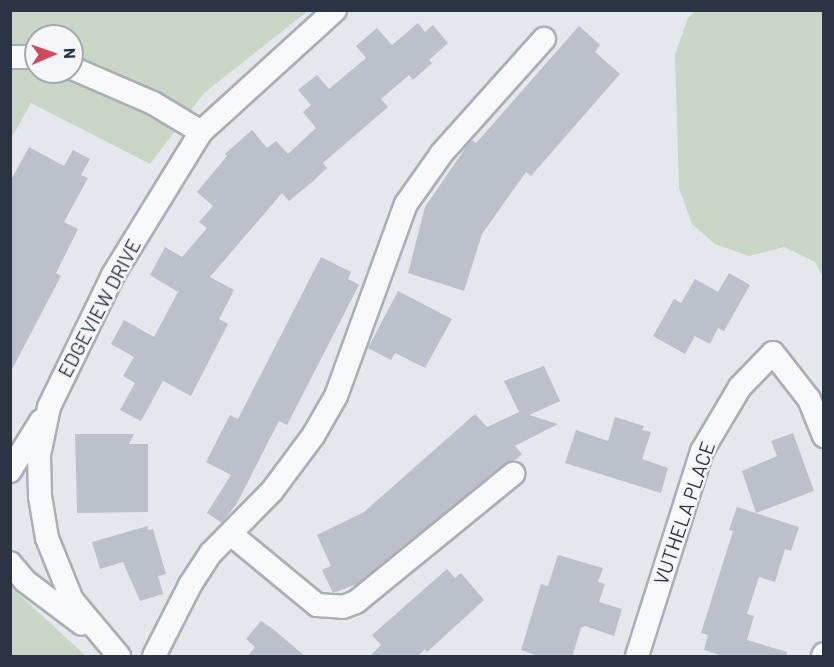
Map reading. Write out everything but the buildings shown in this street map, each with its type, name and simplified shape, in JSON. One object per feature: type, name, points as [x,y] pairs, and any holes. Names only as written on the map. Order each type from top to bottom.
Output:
[{"type":"street","name":"EDGEVIEW DRIVE","points":[[119,657],[72,600],[47,538],[40,496],[39,455],[49,407],[113,275],[201,132],[335,10]]},
{"type":"street","points":[[154,657],[190,585],[211,554],[232,535],[272,491],[313,436],[336,396],[406,204],[442,153],[544,39]]},
{"type":"street","points":[[84,73],[153,103],[201,132]]},
{"type":"street","name":"VUTHELA PLACE","points":[[637,657],[702,451],[740,387],[773,353],[809,399],[824,436]]},
{"type":"street","points":[[10,471],[49,407]]},
{"type":"street","points":[[232,535],[317,605],[343,607],[356,602],[513,474]]},
{"type":"street","points":[[10,563],[25,581],[102,638]]},
{"type":"green space","points":[[11,11],[308,11],[204,93],[150,164],[31,103],[11,139]]},
{"type":"green space","points":[[695,11],[823,11],[823,277],[815,262],[784,247],[749,256],[715,244],[692,224],[679,188],[675,55],[688,18]]},
{"type":"green space","points":[[11,587],[86,656],[11,656]]}]
